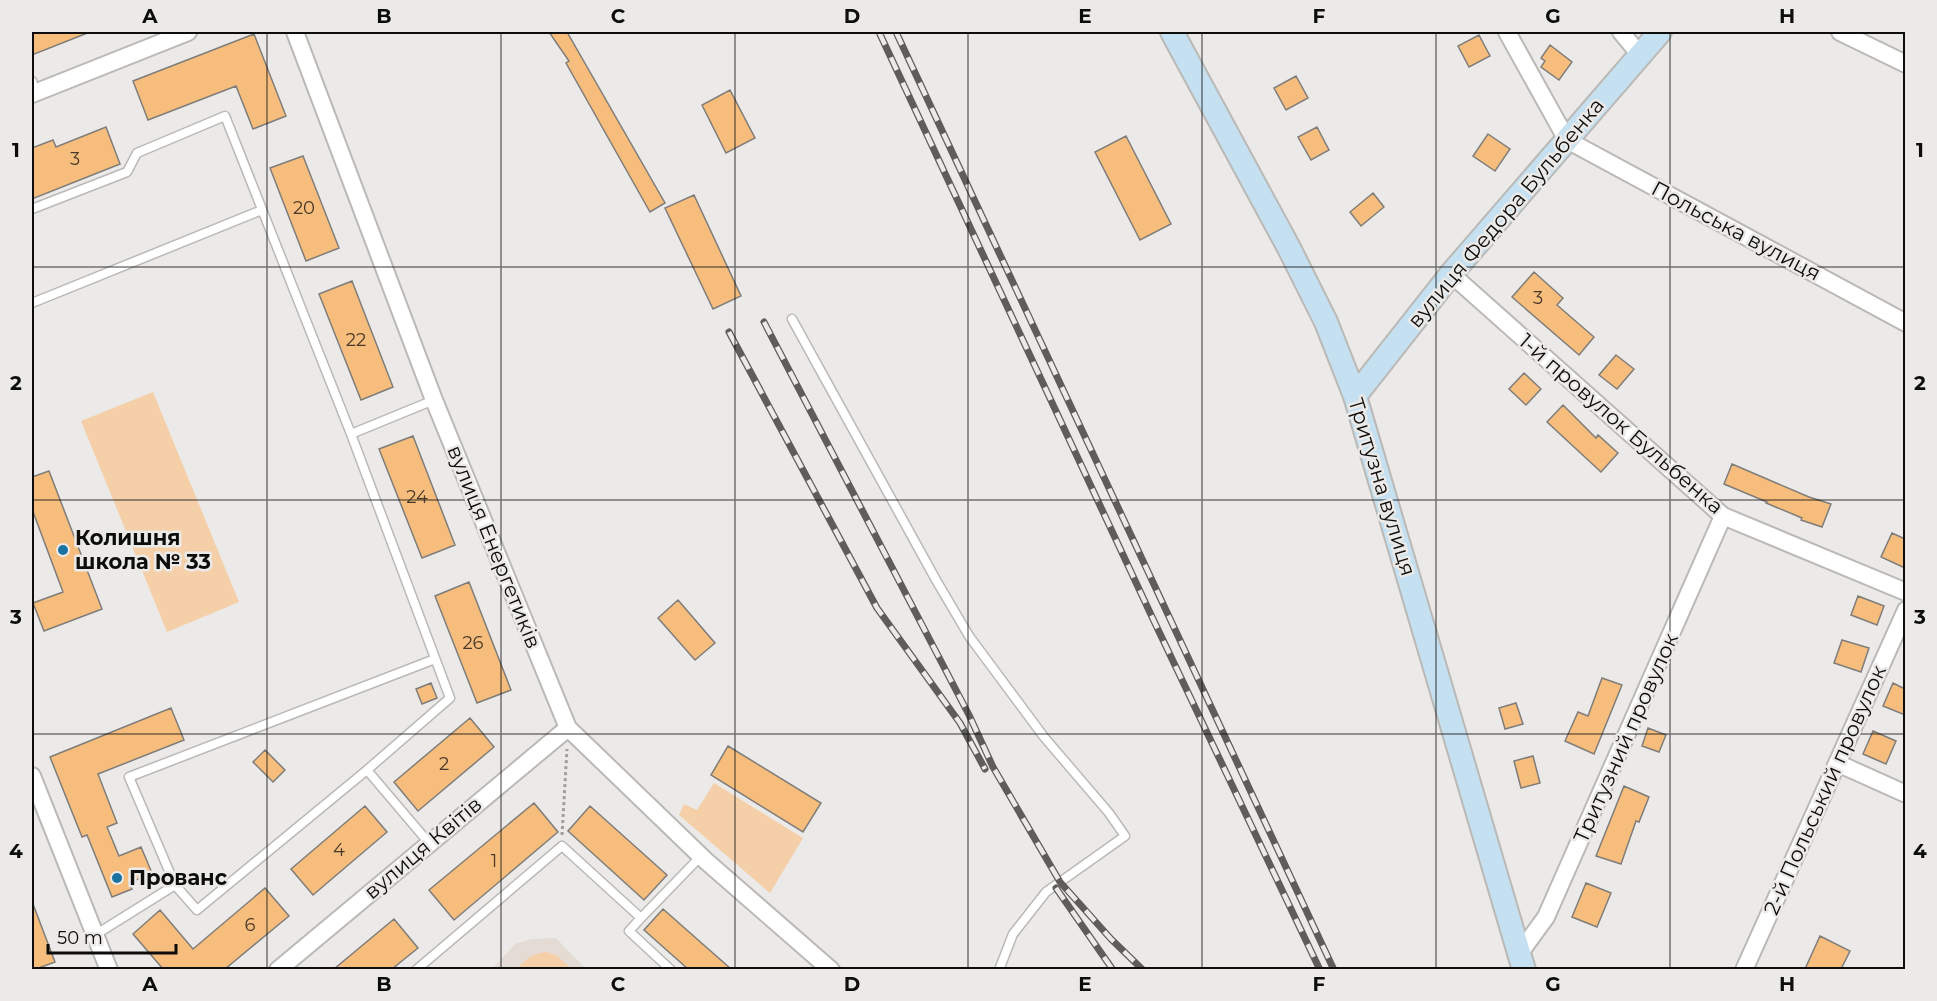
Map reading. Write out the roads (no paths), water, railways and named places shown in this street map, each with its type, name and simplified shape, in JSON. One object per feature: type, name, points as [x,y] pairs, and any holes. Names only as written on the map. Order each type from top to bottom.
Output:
[{"type":"street","points":[[33,89],[188,32]]},
{"type":"street","name":"вулиця Енергетиків","points":[[295,32],[434,400],[568,728],[701,856],[831,969]]},
{"type":"street","name":"Тритузна вулиця","points":[[1172,32],[1289,248],[1326,322],[1355,396],[1521,962]]},
{"type":"street","points":[[1507,32],[1568,140]]},
{"type":"street","points":[[1621,32],[1640,55]]},
{"type":"street","name":"вулиця Федора Бульбенка","points":[[1355,396],[1451,274],[1660,32]]},
{"type":"street","points":[[1840,32],[1905,64]]},
{"type":"street","name":"Польська вулиця","points":[[1568,140],[1905,323]]},
{"type":"street","name":"1-й провулок Бульбенка","points":[[1451,274],[1723,516],[1905,592]]},
{"type":"street","name":"Тритузний провулок","points":[[1521,962],[1546,917],[1723,516]]},
{"type":"street","name":"2-й Польський провулок","points":[[1744,969],[1905,610]]},
{"type":"street","name":"вулиця Квітів","points":[[278,969],[568,728]]},
{"type":"street","points":[[1837,763],[1905,794]]},
{"type":"street","points":[[32,776],[35,796],[110,969]]},
{"type":"lane","points":[[32,208],[127,172],[136,153],[225,116],[351,434],[450,698],[367,770],[197,910],[175,885],[129,777],[435,659]]},
{"type":"lane","points":[[32,303],[262,210]]},
{"type":"lane","points":[[792,319],[930,570],[969,636],[1044,737],[1109,813],[1125,836],[1046,892],[1013,934],[999,969]]},
{"type":"lane","points":[[351,434],[434,400]]},
{"type":"lane","points":[[367,770],[429,843]]},
{"type":"lane","points":[[416,969],[561,846],[641,918]]},
{"type":"lane","points":[[671,969],[629,931],[701,856]]},
{"type":"lane","points":[[95,935],[175,885]]},
{"type":"railway","points":[[879,32],[1320,970]]},
{"type":"railway","points":[[896,32],[1334,970]]},
{"type":"railway","points":[[764,322],[969,715],[993,767],[1060,882],[1111,939],[1143,970]]},
{"type":"railway","points":[[729,332],[877,608],[960,723],[985,769]]},
{"type":"railway","points":[[1056,888],[1113,970]]},
{"type":"place","name":"Колишня школа № 33","points":[[63,550]]},
{"type":"place","name":"Прованс","points":[[117,878]]}]
